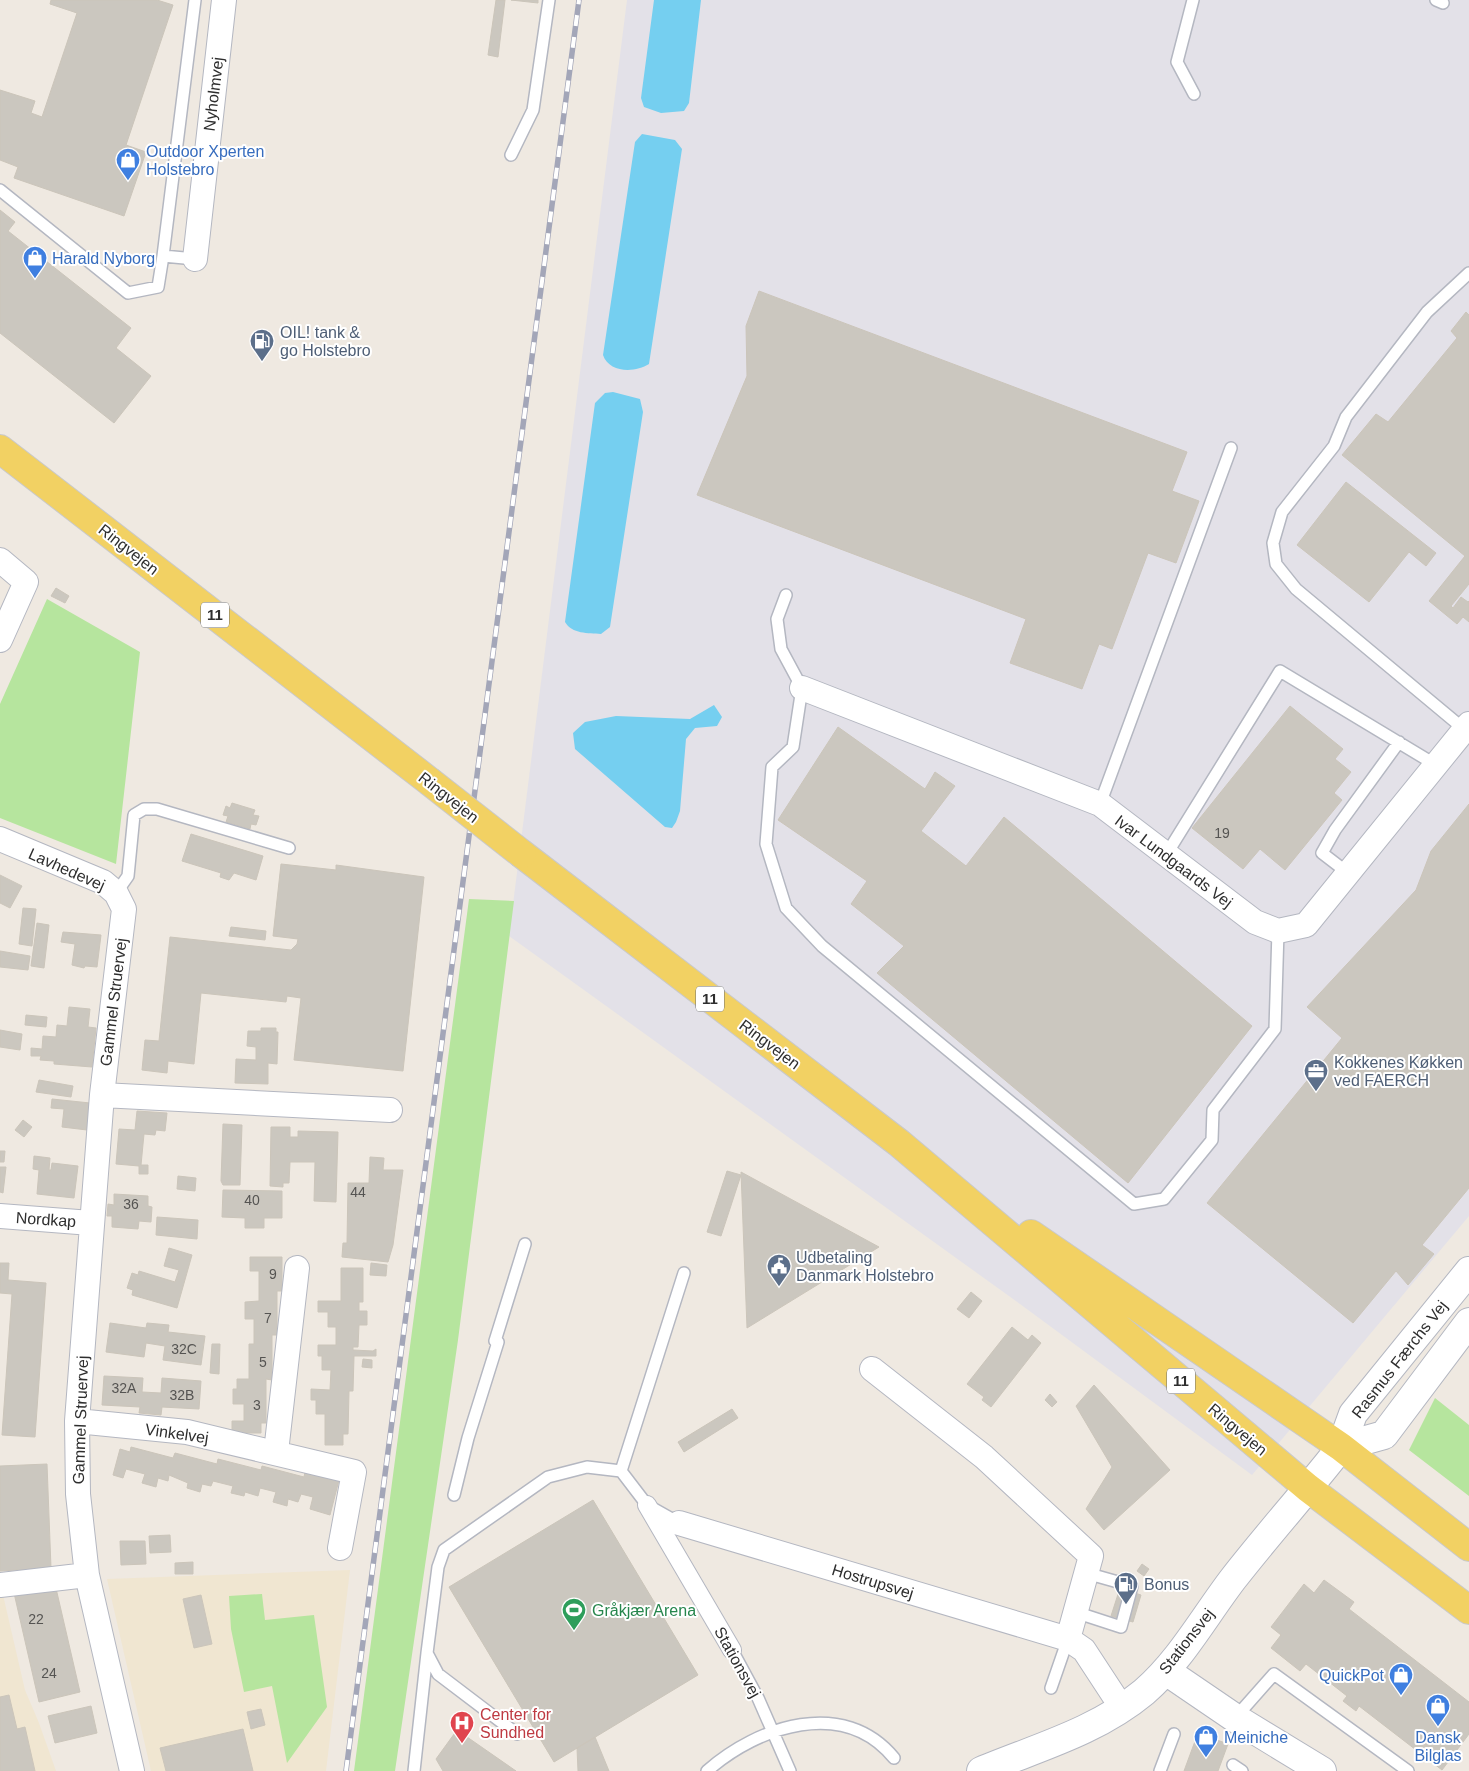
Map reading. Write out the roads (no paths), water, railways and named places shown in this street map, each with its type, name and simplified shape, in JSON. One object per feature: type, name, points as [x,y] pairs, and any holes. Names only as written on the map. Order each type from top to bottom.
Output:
[{"type":"main road","name":"Ringvejen","points":[[0,449],[522,854],[899,1143],[1308,1488],[1469,1610]]},
{"type":"main road","name":"Ringvejen","points":[[899,1143],[1341,1447],[1469,1547]]},
{"type":"street","name":"Nyholmvej","points":[[195,259],[224,0]]},
{"type":"street","points":[[0,560],[26,582],[0,640]]},
{"type":"street","name":"Ivar Lundgaards Vej","points":[[802,688],[1100,804],[1255,922],[1278,931]]},
{"type":"street","points":[[1278,931],[1306,925],[1467,727]]},
{"type":"street","name":"Lavhedevej","points":[[0,839],[102,882],[120,901]]},
{"type":"street","name":"Gammel Struervej","points":[[120,901],[91,1223],[77,1421],[78,1494],[87,1575],[132,1771]]},
{"type":"street","points":[[102,1095],[390,1110]]},
{"type":"street","name":"Nordkap","points":[[0,1216],[91,1223]]},
{"type":"street","points":[[276,1452],[297,1268]]},
{"type":"street","name":"Rasmus Færchs Vej","points":[[1341,1447],[1353,1414],[1469,1271]]},
{"type":"street","name":"Rasmus Færchs Vej","points":[[1341,1447],[1384,1435],[1465,1335]]},
{"type":"street","points":[[872,1369],[984,1457],[1048,1514],[1091,1556],[1068,1640]]},
{"type":"street","name":"Vinkelvej","points":[[77,1421],[187,1432],[354,1472],[340,1548]]},
{"type":"street","name":"Stationsvej","points":[[981,1771],[1064,1740],[1122,1708],[1144,1692],[1166,1671],[1233,1579],[1341,1447]]},
{"type":"street","name":"Stationsvej","points":[[647,1505],[732,1650]]},
{"type":"street","name":"Hostrupsvej","points":[[679,1523],[1068,1640],[1084,1650],[1122,1708]]},
{"type":"street","points":[[0,1585],[87,1575]]},
{"type":"street","points":[[1166,1671],[1314,1769]]},
{"type":"lane","points":[[0,190],[128,293],[158,287],[195,0]]},
{"type":"lane","points":[[511,155],[533,110],[549,0]]},
{"type":"lane","points":[[1193,0],[1177,62],[1194,94]]},
{"type":"lane","name":"Nyholmvej","points":[[163,256],[195,259]]},
{"type":"lane","points":[[1467,727],[1296,589],[1276,564],[1273,543],[1282,512],[1334,446],[1346,417],[1427,312],[1469,273]]},
{"type":"lane","points":[[1100,804],[1231,448]]},
{"type":"lane","points":[[786,595],[776,619],[782,649],[802,688],[792,747],[772,767],[766,844],[786,908],[822,946],[1134,1204],[1164,1199],[1212,1140],[1213,1110],[1275,1028],[1278,931]]},
{"type":"lane","points":[[1166,855],[1280,671],[1436,765]]},
{"type":"lane","points":[[1348,873],[1322,853],[1335,830],[1399,742]]},
{"type":"lane","points":[[120,901],[128,876],[134,815],[144,809],[157,809],[289,848]]},
{"type":"lane","points":[[454,1495],[468,1438],[525,1244]]},
{"type":"lane","points":[[621,1471],[684,1273]]},
{"type":"lane","points":[[414,1771],[438,1567],[444,1550],[548,1477],[588,1467],[621,1471],[647,1505],[679,1523]]},
{"type":"lane","points":[[1075,1612],[1121,1626],[1132,1586],[1086,1573]]},
{"type":"lane","points":[[1051,1688],[1068,1640]]},
{"type":"lane","name":"Stationsvej","points":[[732,1650],[758,1698],[790,1771]]},
{"type":"lane","points":[[427,1653],[438,1674],[517,1734]]},
{"type":"lane","points":[[1235,1718],[1274,1674],[1408,1771]]},
{"type":"lane","points":[[707,1771],[736,1750],[773,1732],[796,1725],[832,1723],[865,1734],[894,1758]]},
{"type":"lane","points":[[1160,1771],[1174,1734]]},
{"type":"water","points":[[654,0],[701,0],[689,103],[684,111],[661,113],[644,107],[641,98]]},
{"type":"water","points":[[642,134],[675,140],[682,149],[649,364],[637,369],[623,370],[611,365],[603,355],[635,142]]},
{"type":"water","points":[[613,392],[640,399],[643,412],[610,627],[601,634],[586,633],[572,629],[565,622],[595,403],[605,393]]},
{"type":"water","points":[[714,705],[722,717],[717,726],[695,728],[686,739],[680,811],[672,828],[665,827],[575,749],[573,733],[585,722],[616,716],[690,719]]},
{"type":"railway","points":[[346,1771],[579,0]]},
{"type":"place","name":"Outdoor Xperten Holstebro","points":[[128,181]]},
{"type":"place","name":"Harald Nyborg","points":[[35,279]]},
{"type":"place","name":"OIL! tank & go Holstebro","points":[[262,362]]},
{"type":"place","name":"Kokkenes Køkken ved FAERCH","points":[[1316,1092]]},
{"type":"place","name":"Udbetaling Danmark Holstebro","points":[[779,1287]]},
{"type":"place","name":"Bonus","points":[[1126,1605]]},
{"type":"place","name":"Gråkjær Arena","points":[[574,1631]]},
{"type":"place","name":"QuickPot","points":[[1401,1696]]},
{"type":"place","name":"Dansk Bilglas","points":[[1438,1727]]},
{"type":"place","name":"Center for Sundhed","points":[[462,1744]]},
{"type":"place","name":"Meiniche","points":[[1206,1758]]}]
